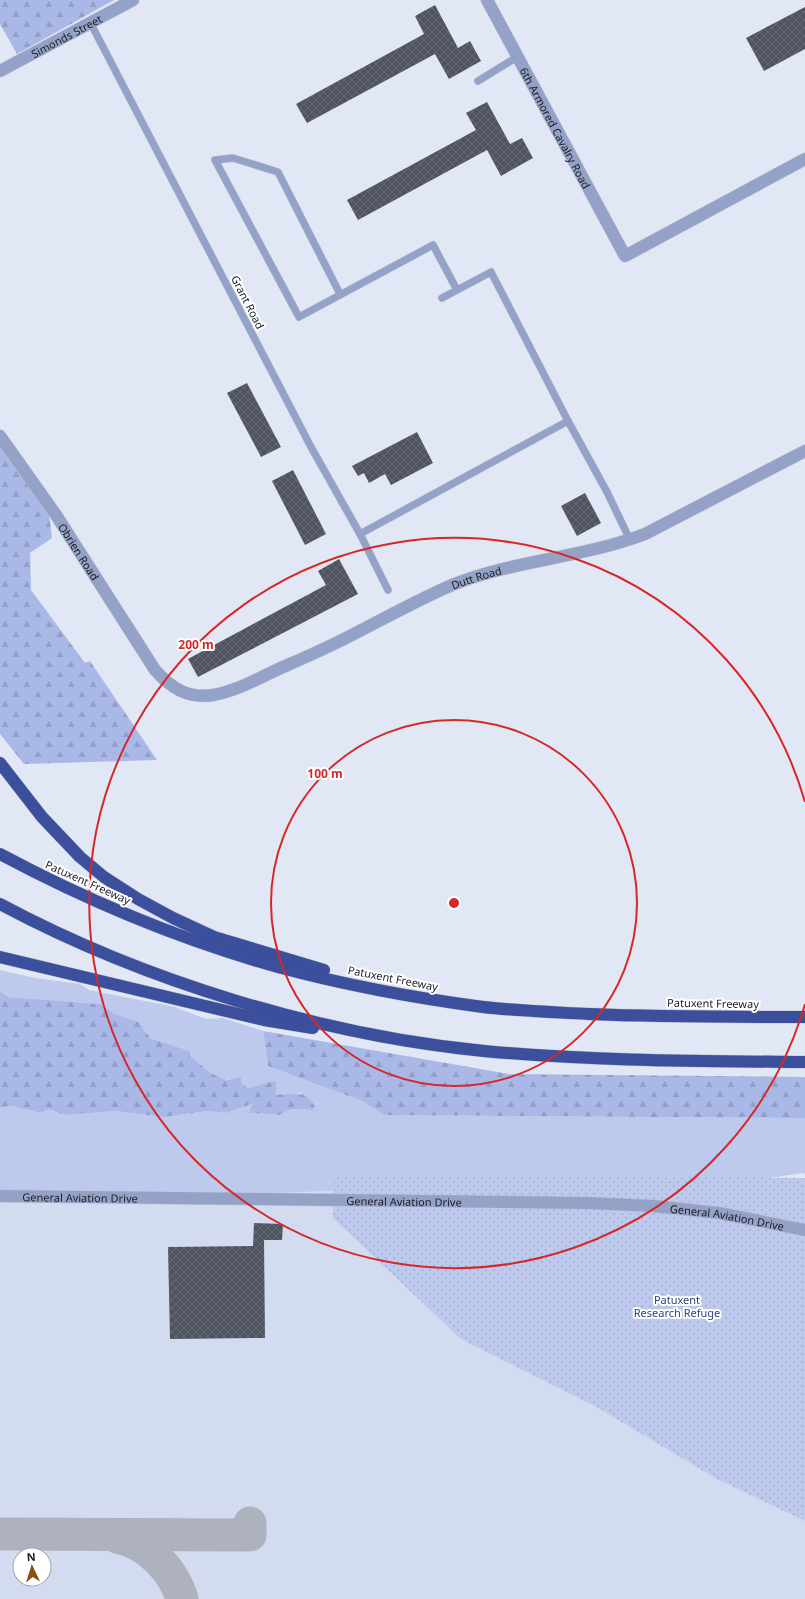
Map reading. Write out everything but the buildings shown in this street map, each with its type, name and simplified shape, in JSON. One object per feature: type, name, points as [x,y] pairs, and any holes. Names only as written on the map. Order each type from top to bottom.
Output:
[{"type":"highway","points":[[0,763],[42,817],[80,857],[104,877],[173,918],[214,937],[289,960],[428,998]]},
{"type":"highway","name":"Patuxent Freeway","points":[[0,854],[96,901],[156,926],[211,946],[279,967],[355,985],[485,1007],[621,1015],[805,1017]]},
{"type":"highway","points":[[0,904],[80,943],[141,968],[202,990],[267,1010],[350,1029],[421,1042]]},
{"type":"highway","points":[[0,957],[264,1020],[349,1034],[482,1050],[548,1056],[623,1059],[805,1062]]},
{"type":"street","name":"Simonds Street","points":[[0,71],[133,0]]},
{"type":"street","name":"6th Armored Cavalry Road","points":[[487,0],[625,256],[805,159]]},
{"type":"street","name":"Obrien Road","points":[[0,436],[56,515],[155,670]]},
{"type":"street","name":"Dutt Road","points":[[155,670],[164,680],[175,688],[187,693],[199,695],[221,693],[281,668],[344,639],[407,606],[466,580],[509,567],[575,555],[630,540],[672,521],[805,451]]},
{"type":"street","name":"General Aviation Drive","points":[[0,1196],[595,1203],[653,1206],[719,1213],[805,1230]]},
{"type":"lane","name":"Grant Road","points":[[90,22],[304,433],[360,534],[388,590]]},
{"type":"lane","points":[[478,81],[517,57]]},
{"type":"lane","points":[[340,294],[278,172],[233,158],[215,160],[299,317],[433,245],[457,290]]},
{"type":"lane","points":[[442,298],[491,272],[568,421],[607,492],[630,540]]},
{"type":"lane","points":[[360,534],[568,421]]},
{"type":"shaded area","points":[[0,1176],[334,1176],[593,1405],[717,1479],[805,1521],[805,1599],[0,1599]]},
{"type":"green space","points":[[0,0],[114,0],[17,54],[0,24]]},
{"type":"green space","points":[[0,445],[49,514],[52,538],[30,553],[31,590],[85,663],[90,661],[157,760],[24,764],[0,734]]},
{"type":"green space","points":[[0,970],[35,978],[80,984],[89,990],[175,1007],[206,1019],[223,1018],[263,1031],[268,1066],[362,1101],[384,1115],[805,1118],[805,1174],[803,1173],[756,1180],[665,1177],[663,1203],[578,1180],[275,1193],[0,1192],[0,1107],[11,1106],[41,1113],[49,1109],[65,1115],[115,1111],[164,1117],[207,1111],[227,1113],[253,1104],[250,1113],[279,1115],[291,1109],[312,1110],[301,1093],[276,1095],[277,1082],[273,1081],[248,1088],[242,1085],[241,1077],[227,1080],[212,1074],[190,1056],[190,1051],[150,1038],[139,1022],[115,1014],[100,1004],[8,997],[0,991]]},
{"type":"green space","points":[[0,991],[8,997],[100,1004],[115,1014],[139,1022],[150,1038],[190,1051],[190,1056],[212,1074],[227,1080],[241,1077],[242,1084],[248,1088],[273,1081],[277,1082],[276,1095],[303,1095],[311,1101],[315,1107],[313,1110],[291,1109],[279,1115],[249,1113],[252,1104],[227,1113],[207,1111],[164,1117],[115,1111],[65,1115],[49,1109],[41,1113],[11,1106],[0,1107]]},
{"type":"green space","points":[[263,1031],[509,1074],[805,1077],[805,1118],[384,1115],[362,1101],[268,1066]]},
{"type":"green space","name":"Patuxent Research Refuge","points":[[334,1176],[805,1178],[805,1521],[717,1479],[593,1405],[461,1339],[333,1218]]},
{"type":"taxiway","points":[[0,1534],[250,1535],[250,1523]]},
{"type":"taxiway","points":[[117,1537],[139,1545],[158,1559],[166,1568],[178,1588],[182,1599]]}]
